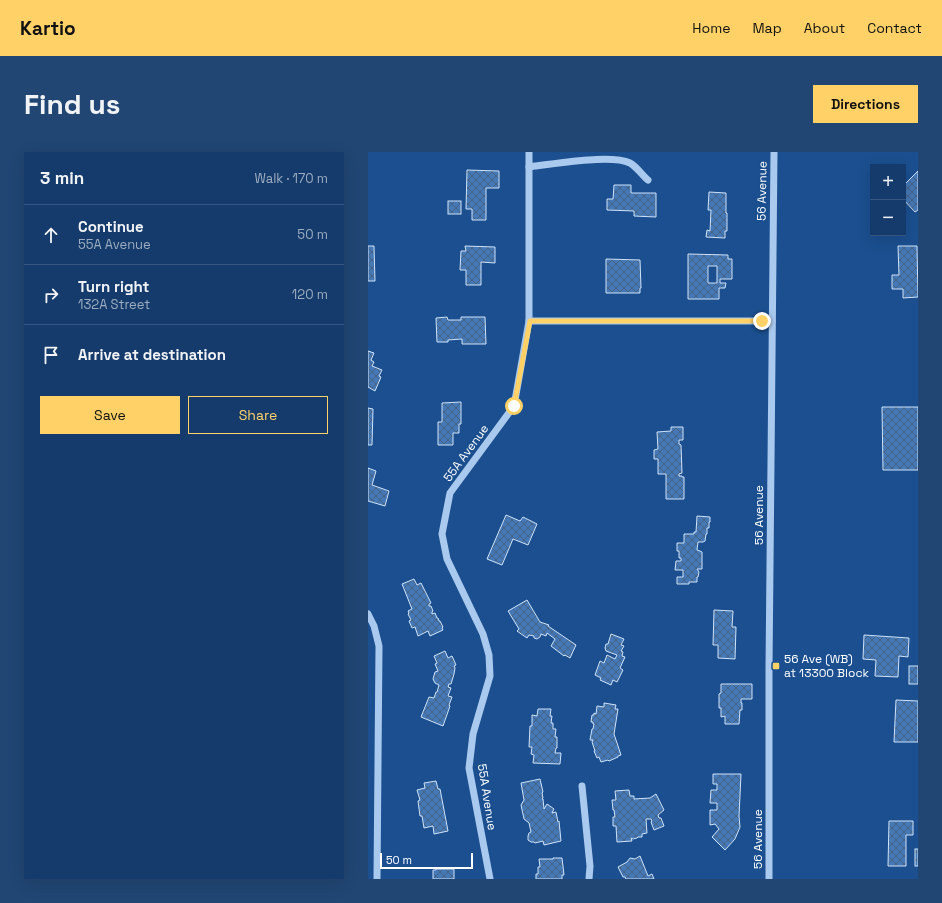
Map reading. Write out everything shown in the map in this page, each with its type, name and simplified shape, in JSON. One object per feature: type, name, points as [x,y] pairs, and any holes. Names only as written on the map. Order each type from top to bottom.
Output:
[{"type":"street","name":"55A Avenue","points":[[490,879],[470,768],[473,734],[490,676],[489,655],[483,634],[447,560],[442,534],[450,493],[514,406],[530,321],[529,152]]},
{"type":"street","name":"56 Avenue","points":[[769,879],[769,661],[774,152]]},
{"type":"street","points":[[529,167],[614,159],[631,164],[648,180]]},
{"type":"street","points":[[530,321],[772,321]]},
{"type":"street","points":[[368,614],[374,626],[379,646],[378,879]]},
{"type":"street","points":[[582,786],[590,866],[589,879]]},
{"type":"building","points":[[467,170],[499,171],[499,188],[486,188],[486,220],[472,220],[472,209],[466,209]]},
{"type":"building","points":[[918,171],[918,210],[915,212],[906,202],[906,183]]},
{"type":"building","points":[[614,185],[631,185],[631,193],[656,193],[656,217],[634,216],[634,211],[607,210],[607,199],[613,199]]},
{"type":"building","points":[[709,192],[726,193],[727,231],[725,231],[725,238],[706,237],[707,230],[710,231],[711,210],[708,210]]},
{"type":"building","points":[[448,201],[461,201],[461,214],[448,214]]},
{"type":"building","points":[[368,246],[374,246],[375,281],[368,281]]},
{"type":"building","points":[[465,246],[495,247],[495,263],[481,262],[481,285],[466,285],[466,270],[460,270],[461,251],[466,251]]},
{"type":"building","points":[[898,246],[917,246],[918,297],[903,298],[903,289],[892,289],[892,275],[899,275]]},
{"type":"building","points":[[688,254],[728,255],[728,259],[732,259],[732,279],[720,279],[720,283],[726,283],[725,288],[719,288],[719,299],[688,299]],"holes":[[[708,266],[717,266],[717,283],[708,283]]]},
{"type":"building","points":[[606,259],[640,260],[640,293],[606,293]]},
{"type":"building","points":[[447,317],[448,320],[461,320],[461,317],[485,317],[486,344],[462,344],[462,339],[448,340],[448,342],[437,342],[436,318]]},
{"type":"building","points":[[368,351],[374,353],[371,360],[374,362],[372,366],[382,370],[379,376],[381,377],[375,391],[368,387]]},
{"type":"building","points":[[461,402],[461,424],[459,424],[459,433],[453,433],[453,445],[438,445],[438,422],[442,422],[442,403]]},
{"type":"building","points":[[882,407],[918,407],[918,470],[883,470]]},
{"type":"building","points":[[368,408],[373,409],[372,445],[368,445]]},
{"type":"building","points":[[671,427],[683,427],[683,440],[679,440],[679,444],[681,445],[682,473],[679,474],[679,476],[684,477],[684,499],[666,499],[666,474],[658,474],[658,459],[654,459],[654,450],[658,449],[657,432],[671,431]]},
{"type":"building","points":[[368,468],[376,471],[372,485],[389,491],[385,506],[368,501]]},
{"type":"building","points":[[506,515],[520,521],[523,517],[537,524],[528,545],[513,539],[502,565],[487,559]]},
{"type":"building","points":[[697,516],[710,517],[709,528],[707,528],[705,541],[698,542],[697,550],[702,552],[702,569],[697,569],[699,572],[697,582],[677,584],[677,577],[683,577],[683,570],[675,570],[676,561],[681,561],[681,558],[679,558],[679,551],[677,551],[677,543],[684,543],[684,534],[694,534],[694,532],[696,532]]},
{"type":"building","points":[[414,579],[417,585],[421,583],[431,603],[429,606],[431,606],[433,611],[432,614],[435,613],[443,627],[443,630],[430,636],[428,631],[418,636],[415,627],[412,628],[409,621],[411,620],[408,611],[412,609],[402,584]]},
{"type":"building","points":[[527,600],[540,622],[549,625],[548,626],[576,645],[570,658],[565,655],[564,656],[551,646],[555,639],[547,633],[546,636],[541,634],[537,639],[534,638],[534,636],[529,635],[527,638],[517,631],[519,629],[508,611]]},
{"type":"building","points":[[714,610],[733,611],[732,627],[736,627],[735,659],[718,658],[718,645],[713,645]]},
{"type":"building","points":[[611,634],[624,639],[621,645],[624,646],[621,651],[623,652],[622,656],[625,657],[620,668],[623,670],[617,682],[613,680],[611,685],[600,680],[601,678],[595,675],[600,661],[604,663],[607,655],[615,659],[617,655],[606,651],[605,648]]},
{"type":"building","points":[[864,635],[909,638],[908,657],[899,656],[898,677],[875,676],[876,660],[863,659]]},
{"type":"building","points":[[445,651],[448,658],[452,656],[456,665],[454,666],[454,674],[451,684],[449,684],[448,687],[451,688],[448,696],[452,697],[443,726],[421,717],[429,697],[434,698],[439,685],[435,683],[433,679],[435,672],[438,671],[434,656]]},
{"type":"building","points":[[909,666],[918,666],[918,684],[909,684]]},
{"type":"building","points":[[721,684],[752,684],[752,699],[741,699],[742,710],[740,710],[739,724],[725,724],[725,716],[721,717],[721,708],[719,708],[719,694],[721,693]]},
{"type":"building","points":[[896,700],[918,701],[918,742],[894,742]]},
{"type":"building","points":[[604,703],[616,705],[615,709],[618,709],[614,734],[621,755],[609,761],[601,762],[599,757],[597,758],[594,751],[593,740],[590,740],[594,724],[591,722],[592,715],[594,715],[594,713],[596,714],[597,706],[604,707]]},
{"type":"building","points":[[538,709],[551,709],[551,723],[553,723],[553,729],[556,729],[555,737],[557,737],[557,748],[555,753],[561,753],[560,764],[533,763],[534,755],[531,754],[532,747],[529,747],[530,726],[532,726],[532,715],[537,716]]},
{"type":"building","points":[[713,774],[741,774],[739,816],[740,827],[735,839],[725,850],[712,837],[719,829],[715,824],[710,825],[710,810],[717,810],[717,803],[710,803],[711,790],[717,790],[717,784],[713,784]]},
{"type":"building","points":[[540,779],[543,792],[542,799],[544,809],[547,804],[554,809],[552,813],[556,812],[558,822],[559,821],[561,841],[544,845],[543,841],[535,843],[528,840],[529,833],[531,832],[529,823],[524,819],[521,805],[524,800],[521,783]]},
{"type":"building","points":[[436,781],[438,789],[440,789],[448,831],[434,834],[433,826],[424,828],[422,816],[420,816],[418,801],[420,800],[417,790],[425,788],[424,783]]},
{"type":"building","points":[[629,790],[630,796],[634,796],[634,799],[650,798],[656,794],[664,810],[658,815],[664,826],[654,830],[651,819],[646,819],[647,833],[642,834],[642,837],[631,838],[632,841],[617,842],[616,826],[613,826],[613,817],[615,817],[612,800],[616,800],[615,791]]},
{"type":"building","points":[[889,821],[913,821],[913,835],[906,835],[906,866],[888,866]]},
{"type":"building","points":[[915,849],[918,849],[918,866],[915,866]]},
{"type":"building","points":[[640,856],[648,876],[652,874],[654,879],[626,879],[623,877],[618,867],[627,862],[630,858],[635,859]]},
{"type":"building","points":[[562,858],[564,875],[562,875],[562,879],[536,879],[538,867],[540,867],[539,859]]},
{"type":"building","points":[[454,869],[454,879],[433,879],[433,870]]},
{"type":"place","name":"56 Ave (WB) at 13300 Block","points":[[776,666]]},
{"type":"route","points":[[514,406],[530,321],[762,321]]}]
